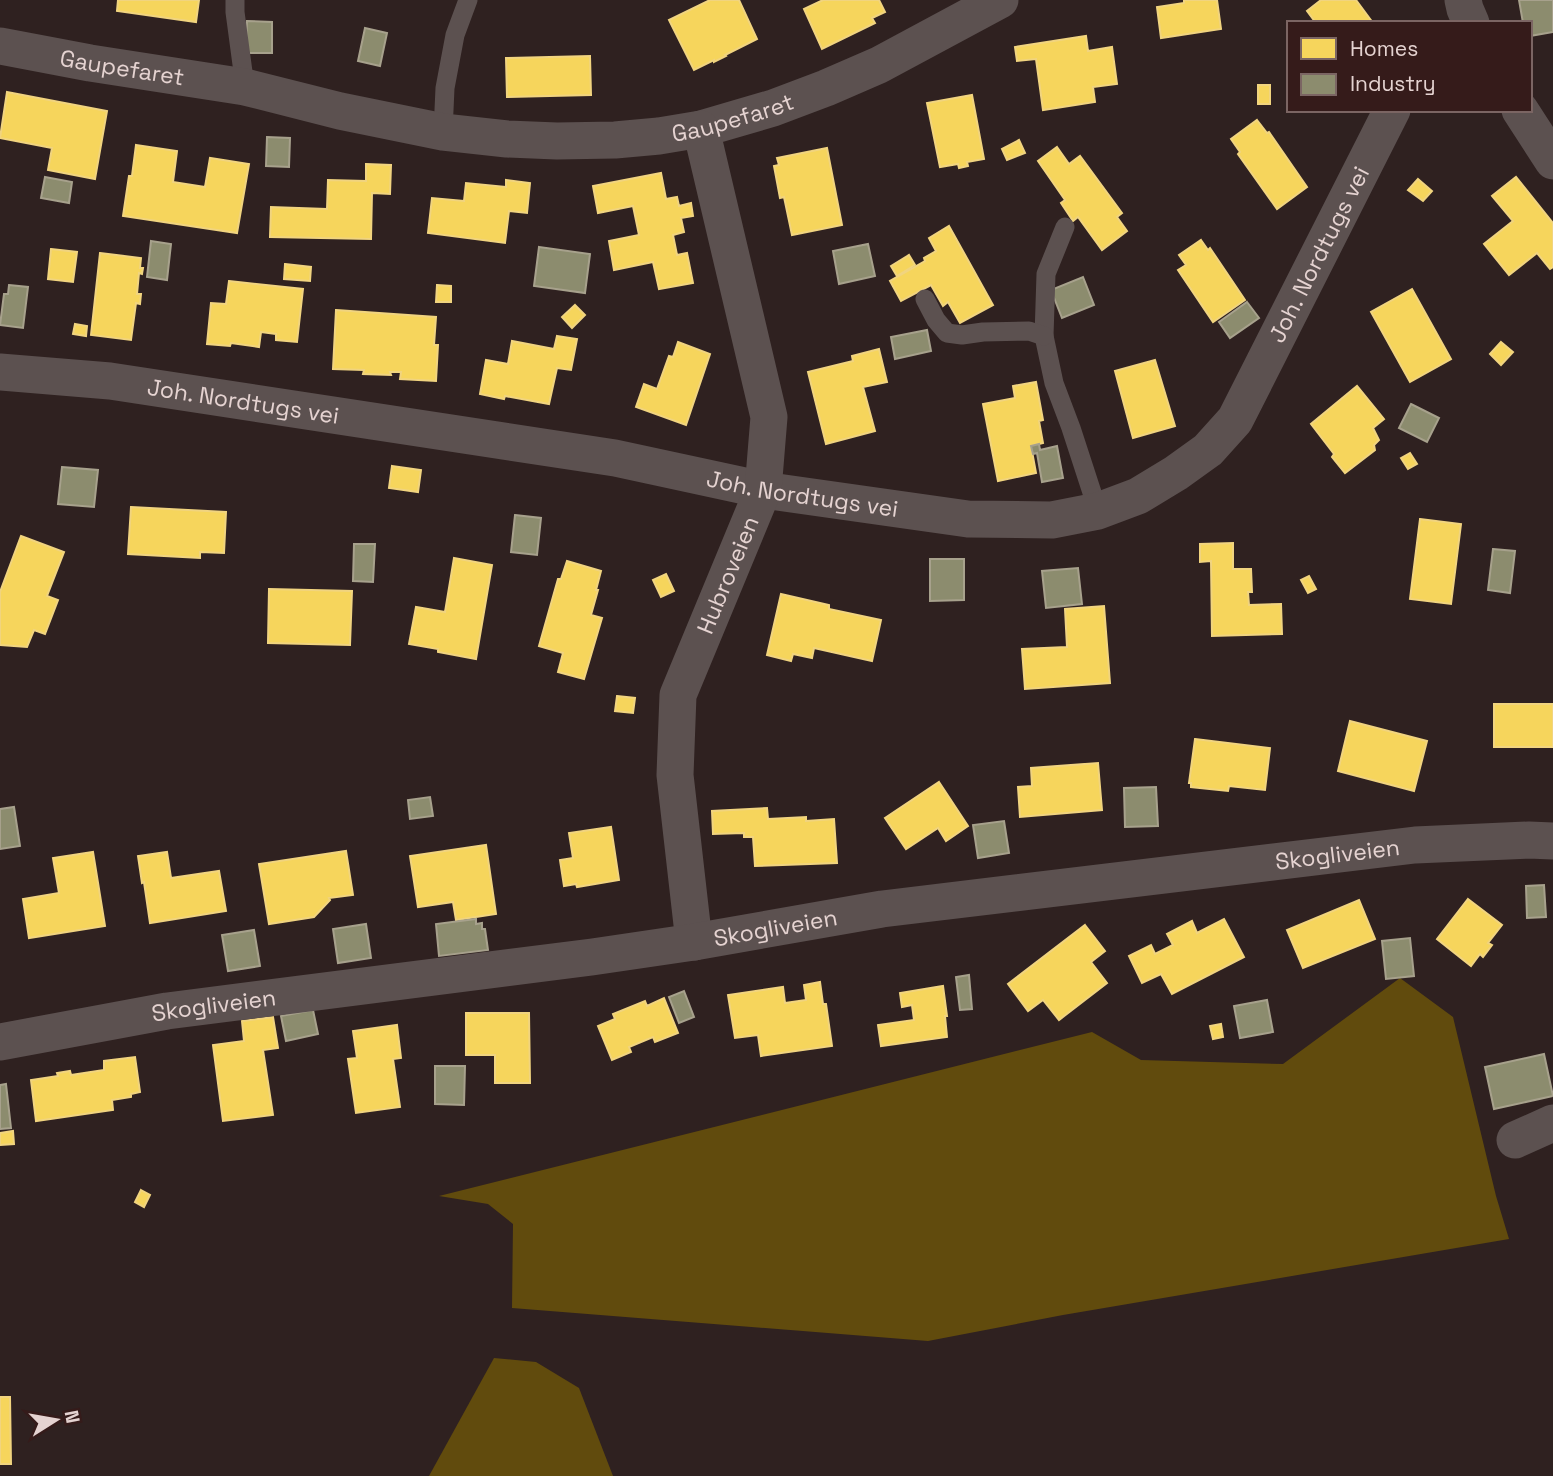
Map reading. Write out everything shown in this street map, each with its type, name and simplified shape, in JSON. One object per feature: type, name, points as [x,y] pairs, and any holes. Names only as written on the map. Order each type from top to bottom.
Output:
[{"type":"street","name":"Gaupefaret","points":[[0,46],[245,88],[443,132],[508,139],[615,140],[701,129],[773,108],[879,65],[1000,0]]},
{"type":"street","name":"Joh. Nordtugs vei","points":[[0,372],[110,381],[615,458],[764,490],[968,519],[1052,520],[1098,511],[1138,496],[1208,450],[1235,420],[1391,112]]},
{"type":"street","points":[[1521,112],[1553,161]]},
{"type":"street","name":"Hubroveien","points":[[694,942],[675,775],[678,695],[764,490],[769,417],[701,129]]},
{"type":"street","name":"Skogliveien","points":[[0,1042],[167,1011],[592,957],[882,909],[1415,845],[1553,841]]},
{"type":"street","points":[[1515,1140],[1553,1123]]},
{"type":"lane","points":[[236,0],[245,88]]},
{"type":"lane","points":[[443,132],[447,75],[455,35],[468,0]]},
{"type":"lane","points":[[1065,227],[1046,274],[1044,336],[1055,383],[1098,511]]},
{"type":"lane","points":[[925,299],[936,320],[947,333],[962,335],[1029,331],[1044,336]]},
{"type":"shaded area","points":[[1400,978],[1453,1017],[1509,1239],[1063,1315],[928,1341],[512,1308],[513,1224],[488,1204],[439,1196],[1092,1032],[1141,1060],[1283,1064]]},
{"type":"shaded area","points":[[494,1358],[536,1362],[579,1388],[613,1476],[429,1476]]},
{"type":"building: Homes","points":[[118,0],[199,0],[196,22],[117,11]]},
{"type":"building: Homes","points":[[710,0],[739,0],[757,39],[694,70],[669,20]]},
{"type":"building: Homes","points":[[823,0],[879,0],[885,12],[872,18],[875,23],[822,49],[804,9]]},
{"type":"building: Homes","points":[[1184,0],[1217,0],[1221,29],[1161,38],[1157,7],[1184,3]]},
{"type":"building: Homes","points":[[1321,0],[1356,0],[1372,21],[1314,21],[1307,11]]},
{"type":"building: Homes","points":[[1086,36],[1088,51],[1112,47],[1117,84],[1093,87],[1095,102],[1043,110],[1036,59],[1017,61],[1015,47]]},
{"type":"building: Homes","points":[[590,56],[591,95],[507,97],[506,58]]},
{"type":"building: Homes","points":[[1258,85],[1270,85],[1270,104],[1258,104]]},
{"type":"building: Homes","points":[[7,92],[107,111],[95,179],[48,170],[52,148],[0,138]]},
{"type":"building: Homes","points":[[972,95],[984,159],[967,162],[968,166],[959,168],[958,164],[940,167],[927,103]]},
{"type":"building: Homes","points":[[1257,120],[1267,133],[1269,132],[1307,187],[1277,209],[1238,154],[1240,152],[1231,139]]},
{"type":"building: Homes","points":[[1019,140],[1025,153],[1007,160],[1002,149]]},
{"type":"building: Homes","points":[[136,145],[177,151],[173,182],[205,187],[210,158],[249,164],[237,233],[123,216]]},
{"type":"building: Homes","points":[[1057,147],[1069,164],[1080,156],[1122,213],[1117,217],[1127,231],[1102,250],[1078,217],[1073,221],[1061,203],[1065,200],[1038,161]]},
{"type":"building: Homes","points":[[827,148],[842,225],[792,235],[784,197],[780,198],[774,166],[779,165],[777,158]]},
{"type":"building: Homes","points":[[366,164],[391,165],[390,194],[372,193],[371,239],[270,237],[271,207],[327,209],[328,180],[366,181]]},
{"type":"building: Homes","points":[[661,173],[666,199],[677,197],[679,206],[691,203],[693,216],[681,218],[684,232],[673,235],[677,255],[687,253],[693,283],[659,289],[653,262],[614,270],[609,241],[639,235],[633,206],[598,213],[593,186]]},
{"type":"building: Homes","points":[[1516,177],[1553,223],[1553,267],[1550,269],[1537,253],[1509,275],[1484,244],[1513,221],[1492,196]]},
{"type":"building: Homes","points":[[1418,179],[1432,191],[1423,201],[1408,190]]},
{"type":"building: Homes","points":[[506,180],[530,183],[527,213],[509,211],[505,243],[428,233],[432,198],[464,201],[466,183],[506,187]]},
{"type":"building: Homes","points":[[949,226],[993,305],[960,323],[948,302],[943,306],[931,285],[901,301],[890,281],[925,261],[924,258],[936,251],[929,238]]},
{"type":"building: Homes","points":[[1201,240],[1208,250],[1210,248],[1245,300],[1213,322],[1178,270],[1186,265],[1179,255]]},
{"type":"building: Homes","points":[[51,249],[77,252],[73,282],[48,279]]},
{"type":"building: Homes","points":[[100,253],[141,258],[140,268],[143,268],[142,274],[139,273],[137,294],[141,294],[140,304],[136,303],[131,340],[91,335]]},
{"type":"building: Homes","points":[[909,255],[915,265],[897,276],[891,266]]},
{"type":"building: Homes","points":[[285,264],[311,267],[310,281],[284,279]]},
{"type":"building: Homes","points":[[229,281],[303,289],[297,342],[276,340],[276,334],[261,332],[259,347],[231,343],[230,346],[207,344],[211,303],[226,304]]},
{"type":"building: Homes","points":[[437,285],[451,286],[451,302],[436,302]]},
{"type":"building: Homes","points":[[1412,289],[1451,359],[1410,382],[1371,312]]},
{"type":"building: Homes","points":[[575,305],[585,315],[572,328],[562,317]]},
{"type":"building: Homes","points":[[336,310],[436,317],[436,381],[400,379],[401,372],[390,372],[391,375],[363,374],[364,370],[333,369]]},
{"type":"building: Homes","points":[[75,324],[87,326],[86,336],[73,334]]},
{"type":"building: Homes","points":[[557,336],[577,339],[571,370],[557,368],[549,404],[480,394],[486,360],[508,364],[512,341],[554,349]]},
{"type":"building: Homes","points":[[678,342],[710,354],[686,425],[636,407],[644,384],[657,389],[669,356],[673,357]]},
{"type":"building: Homes","points":[[1501,342],[1513,352],[1501,365],[1490,354]]},
{"type":"building: Homes","points":[[879,349],[887,382],[863,387],[875,431],[826,444],[808,372],[853,361],[852,356]]},
{"type":"building: Homes","points":[[1155,360],[1175,426],[1133,438],[1115,371]]},
{"type":"building: Homes","points":[[1036,382],[1043,420],[1039,421],[1043,443],[1031,446],[1036,473],[998,481],[983,404],[1015,398],[1013,386]]},
{"type":"building: Homes","points":[[1357,386],[1384,419],[1373,428],[1379,440],[1374,445],[1375,450],[1345,473],[1311,424]]},
{"type":"building: Homes","points":[[1410,453],[1417,464],[1408,469],[1401,458]]},
{"type":"building: Homes","points":[[392,466],[421,470],[418,492],[389,488]]},
{"type":"building: Homes","points":[[131,507],[226,512],[224,553],[200,552],[200,558],[128,554]]},
{"type":"building: Homes","points":[[1420,519],[1461,524],[1451,604],[1410,599]]},
{"type":"building: Homes","points":[[21,536],[64,552],[47,596],[58,600],[45,634],[34,630],[27,647],[0,645],[0,592]]},
{"type":"building: Homes","points":[[1233,543],[1233,569],[1251,569],[1252,592],[1248,592],[1249,605],[1281,604],[1282,634],[1212,636],[1211,561],[1200,562],[1200,544]]},
{"type":"building: Homes","points":[[454,558],[492,565],[476,659],[409,644],[416,607],[445,612]]},
{"type":"building: Homes","points":[[567,561],[601,571],[591,615],[602,618],[584,679],[558,672],[563,653],[539,646],[558,579],[561,579]]},
{"type":"building: Homes","points":[[666,574],[674,591],[661,597],[653,580]]},
{"type":"building: Homes","points":[[1309,576],[1316,589],[1308,593],[1301,580]]},
{"type":"building: Homes","points":[[269,589],[352,591],[350,645],[268,643]]},
{"type":"building: Homes","points":[[781,594],[829,605],[829,609],[881,620],[872,661],[814,648],[812,658],[793,654],[791,661],[767,655]]},
{"type":"building: Homes","points":[[1104,606],[1110,683],[1025,689],[1022,649],[1067,647],[1065,609]]},
{"type":"building: Homes","points":[[617,696],[635,698],[633,713],[615,711]]},
{"type":"building: Homes","points":[[1494,704],[1553,704],[1553,747],[1494,747]]},
{"type":"building: Homes","points":[[1350,721],[1427,741],[1414,791],[1338,771]]},
{"type":"building: Homes","points":[[1195,739],[1270,748],[1265,790],[1229,786],[1228,791],[1191,787],[1189,783]]},
{"type":"building: Homes","points":[[1098,763],[1102,810],[1020,817],[1018,787],[1032,786],[1031,768]]},
{"type":"building: Homes","points":[[939,782],[968,826],[946,841],[938,828],[906,849],[885,818]]},
{"type":"building: Homes","points":[[767,808],[768,819],[834,819],[837,863],[755,866],[753,837],[744,837],[744,833],[713,834],[712,811]]},
{"type":"building: Homes","points":[[611,827],[619,880],[577,887],[576,884],[564,886],[560,860],[573,858],[569,833]]},
{"type":"building: Homes","points":[[486,845],[496,914],[456,920],[453,902],[418,907],[410,856]]},
{"type":"building: Homes","points":[[346,851],[353,895],[329,898],[314,917],[269,924],[259,864]]},
{"type":"building: Homes","points":[[93,852],[105,926],[29,938],[23,899],[59,893],[53,858]]},
{"type":"building: Homes","points":[[167,852],[171,878],[219,871],[226,911],[150,923],[138,856]]},
{"type":"building: Homes","points":[[1468,899],[1502,925],[1488,943],[1492,945],[1483,957],[1480,954],[1471,966],[1437,939]]},
{"type":"building: Homes","points":[[1359,900],[1375,939],[1303,968],[1287,930]]},
{"type":"building: Homes","points":[[1224,919],[1244,957],[1172,994],[1161,974],[1142,983],[1129,956],[1151,945],[1155,954],[1173,945],[1167,934],[1192,921],[1197,933]]},
{"type":"building: Homes","points":[[1085,925],[1105,951],[1091,962],[1107,983],[1059,1020],[1043,1000],[1028,1011],[1008,984]]},
{"type":"building: Homes","points":[[820,982],[832,1046],[761,1056],[758,1035],[735,1038],[728,995],[783,987],[785,1003],[806,1000],[804,985]]},
{"type":"building: Homes","points":[[943,986],[947,1037],[881,1046],[878,1025],[914,1020],[912,1005],[902,1007],[900,993]]},
{"type":"building: Homes","points":[[664,998],[678,1033],[655,1042],[653,1037],[629,1047],[631,1052],[612,1060],[598,1026],[615,1019],[613,1014],[645,1001],[647,1006]]},
{"type":"building: Homes","points":[[466,1013],[529,1013],[530,1083],[495,1083],[495,1055],[466,1055]]},
{"type":"building: Homes","points":[[273,1017],[278,1048],[263,1050],[273,1115],[223,1121],[213,1045],[244,1041],[242,1021]]},
{"type":"building: Homes","points":[[1221,1024],[1223,1037],[1213,1039],[1210,1026]]},
{"type":"building: Homes","points":[[397,1025],[401,1058],[393,1059],[400,1107],[356,1113],[348,1059],[357,1058],[353,1031]]},
{"type":"building: Homes","points":[[135,1057],[140,1092],[131,1094],[131,1097],[112,1100],[113,1110],[36,1121],[31,1080],[58,1076],[57,1073],[70,1071],[71,1075],[104,1070],[104,1061]]},
{"type":"building: Homes","points":[[13,1131],[14,1144],[0,1145],[0,1133]]},
{"type":"building: Homes","points":[[141,1190],[150,1195],[144,1207],[135,1202]]},
{"type":"building: Homes","points":[[0,1397],[10,1397],[11,1464],[0,1464]]},
{"type":"building: Industry","points":[[1519,0],[1553,0],[1553,32],[1532,36],[1532,21],[1523,21]]},
{"type":"building: Industry","points":[[247,21],[272,22],[272,53],[246,53]]},
{"type":"building: Industry","points":[[365,28],[387,33],[380,66],[358,61]]},
{"type":"building: Industry","points":[[267,137],[290,138],[289,167],[266,166]]},
{"type":"building: Industry","points":[[45,177],[72,182],[69,203],[41,198]]},
{"type":"building: Industry","points":[[151,241],[171,244],[167,280],[147,277]]},
{"type":"building: Industry","points":[[868,244],[875,276],[839,284],[833,251]]},
{"type":"building: Industry","points":[[539,247],[590,254],[585,293],[534,286]]},
{"type":"building: Industry","points":[[1083,277],[1094,305],[1062,318],[1051,290]]},
{"type":"building: Industry","points":[[9,285],[28,287],[23,328],[0,325],[4,294],[8,294]]},
{"type":"building: Industry","points":[[1247,302],[1259,318],[1230,338],[1219,322]]},
{"type":"building: Industry","points":[[927,330],[931,351],[895,359],[891,337]]},
{"type":"building: Industry","points":[[1411,404],[1439,418],[1427,442],[1399,428]]},
{"type":"building: Industry","points":[[1039,444],[1040,450],[1057,446],[1063,478],[1042,482],[1037,453],[1033,454],[1031,446]]},
{"type":"building: Industry","points":[[62,467],[98,470],[94,507],[58,504]]},
{"type":"building: Industry","points":[[515,515],[541,518],[537,555],[511,552]]},
{"type":"building: Industry","points":[[354,544],[375,544],[373,582],[353,581]]},
{"type":"building: Industry","points":[[1493,549],[1515,551],[1510,593],[1488,590]]},
{"type":"building: Industry","points":[[930,559],[964,559],[964,600],[930,601]]},
{"type":"building: Industry","points":[[1078,568],[1082,604],[1046,608],[1042,571]]},
{"type":"building: Industry","points":[[1156,787],[1158,826],[1125,827],[1124,788]]},
{"type":"building: Industry","points":[[430,797],[433,816],[410,819],[408,800]]},
{"type":"building: Industry","points":[[14,807],[20,846],[0,849],[0,809]]},
{"type":"building: Industry","points":[[1004,821],[1009,853],[978,858],[973,825]]},
{"type":"building: Industry","points":[[1544,885],[1546,917],[1527,918],[1526,886]]},
{"type":"building: Industry","points":[[476,919],[476,924],[482,923],[482,929],[485,929],[488,950],[439,956],[436,924]]},
{"type":"building: Industry","points":[[366,924],[371,958],[338,963],[333,929]]},
{"type":"building: Industry","points":[[254,930],[260,966],[228,971],[222,935]]},
{"type":"building: Industry","points":[[1410,938],[1414,976],[1386,979],[1382,941]]},
{"type":"building: Industry","points":[[969,975],[972,1009],[960,1010],[956,977]]},
{"type":"building: Industry","points":[[684,991],[694,1017],[679,1023],[669,997]]},
{"type":"building: Industry","points":[[1267,1000],[1273,1032],[1240,1038],[1234,1006]]},
{"type":"building: Industry","points":[[313,1010],[318,1034],[286,1041],[281,1016]]},
{"type":"building: Industry","points":[[1544,1054],[1553,1096],[1494,1109],[1485,1067]]},
{"type":"building: Industry","points":[[435,1066],[465,1066],[464,1105],[435,1104]]},
{"type":"building: Industry","points":[[6,1084],[11,1128],[0,1129],[0,1085]]}]
